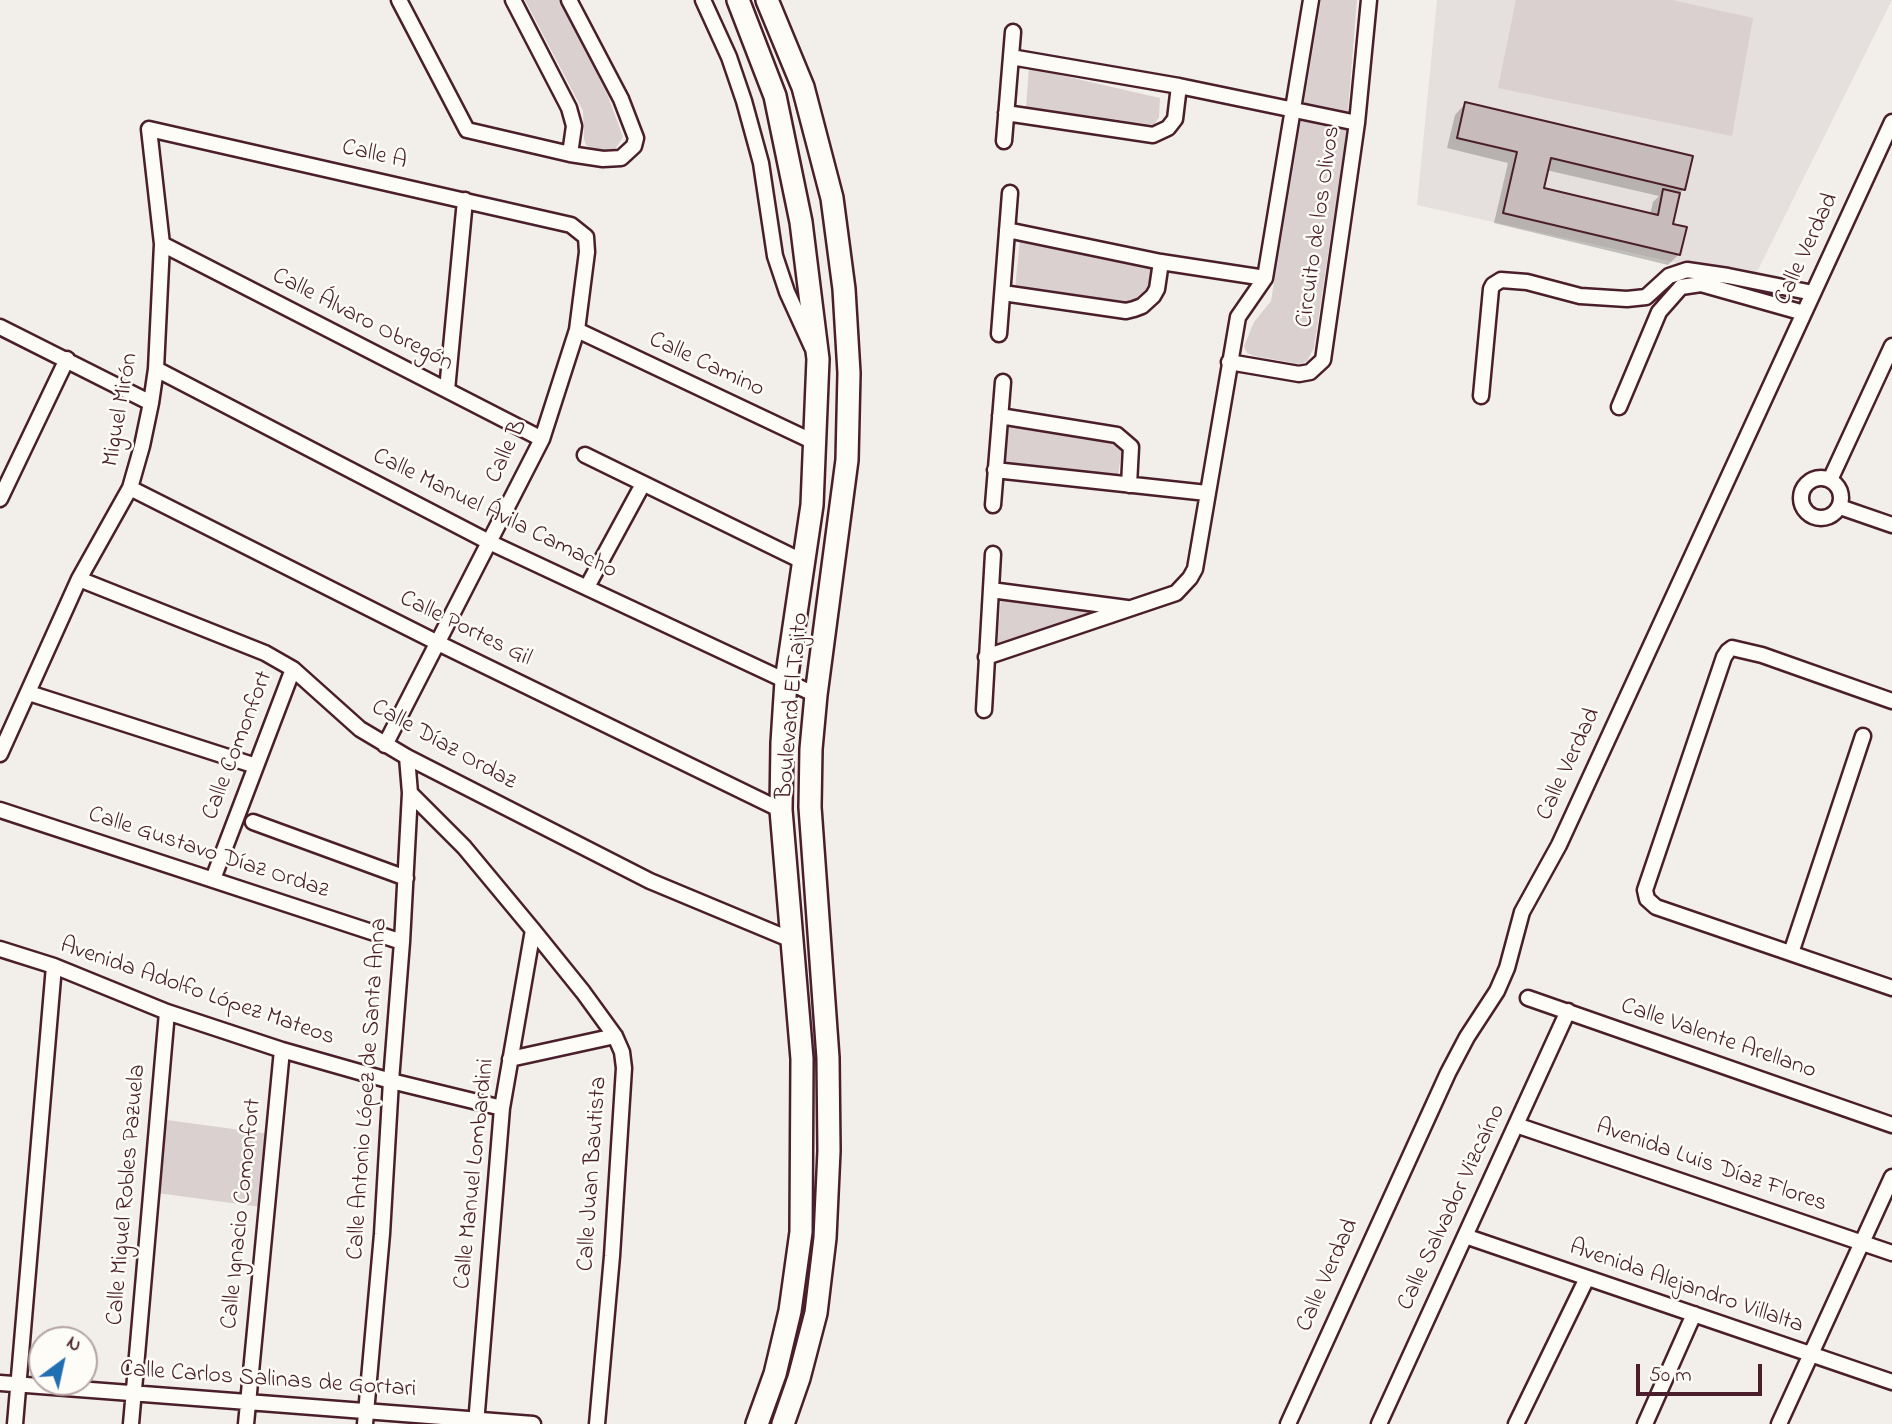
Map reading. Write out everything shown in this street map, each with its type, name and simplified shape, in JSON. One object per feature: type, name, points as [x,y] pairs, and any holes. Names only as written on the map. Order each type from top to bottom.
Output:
[{"type":"main road","name":"Boulevard El Tajito","points":[[738,0],[775,96],[801,222],[818,359],[812,505],[786,681],[782,810],[802,1059],[801,1231],[790,1311],[775,1374],[757,1424]]},
{"type":"main road","name":"Boulevard El Tajito","points":[[767,0],[803,87],[832,198],[844,289],[849,373],[847,460],[811,750],[810,807],[828,1058],[829,1151],[825,1238],[816,1313],[799,1378],[783,1424]]},
{"type":"street","points":[[399,0],[467,130],[570,154],[603,159],[621,158],[629,152],[636,138],[621,99],[569,0]]},
{"type":"street","points":[[513,0],[569,108],[574,126],[570,154]]},
{"type":"street","points":[[703,0],[729,57],[744,101],[761,163],[775,256],[818,359]]},
{"type":"street","name":"Circuito de los Olivos","points":[[1132,609],[1176,593],[1195,569],[1238,317],[1265,278],[1311,0]]},
{"type":"street","name":"Circuito de los Olivos","points":[[1229,362],[1299,374],[1310,372],[1323,359],[1357,123],[1369,0]]},
{"type":"street","points":[[1004,141],[1013,32]]},
{"type":"street","points":[[1011,57],[1179,86],[1357,123]]},
{"type":"street","points":[[1006,113],[1153,135],[1168,128],[1175,119],[1179,86]]},
{"type":"street","name":"Calle Verdad","points":[[1288,1424],[1448,1073],[1467,1037],[1497,991],[1507,968],[1522,912],[1559,845],[1892,122]]},
{"type":"street","name":"Calle A","points":[[149,129],[572,226],[586,237]]},
{"type":"street","name":"Miguel Mirón","points":[[2,746],[29,693],[79,579],[130,488],[151,403],[156,369],[162,244],[149,129]]},
{"type":"street","points":[[999,334],[1010,193]]},
{"type":"street","points":[[447,390],[465,200]]},
{"type":"street","points":[[1007,230],[1161,262],[1265,278]]},
{"type":"street","name":"Calle B","points":[[385,745],[542,439],[577,330],[587,252],[586,237]]},
{"type":"street","name":"Calle Álvaro Obregón","points":[[162,244],[542,439]]},
{"type":"street","points":[[1003,293],[1126,311],[1148,302],[1157,289],[1161,262]]},
{"type":"street","points":[[1481,396],[1491,289],[1497,282],[1505,279],[1591,297],[1646,297],[1669,276],[1686,271],[1728,276],[1813,293]]},
{"type":"street","points":[[1619,407],[1659,312],[1676,290],[1696,284],[1804,313]]},
{"type":"street","points":[[1646,297],[1659,312]]},
{"type":"street","points":[[0,327],[151,403]]},
{"type":"street","name":"Calle Camino","points":[[577,330],[816,443]]},
{"type":"street","points":[[1830,480],[1892,346]]},
{"type":"street","points":[[0,499],[67,359]]},
{"type":"street","name":"Calle Manuel Ávila Camacho","points":[[156,369],[489,542],[816,695]]},
{"type":"street","points":[[992,505],[1003,382]]},
{"type":"street","points":[[1000,416],[1117,435],[1131,447],[1129,485]]},
{"type":"street","points":[[584,456],[804,562]]},
{"type":"street","points":[[995,470],[1207,493]]},
{"type":"street","points":[[1819,478],[1830,480],[1838,487],[1842,497],[1840,507],[1832,516],[1820,518],[1809,514],[1802,505],[1802,493],[1808,483],[1819,478]]},
{"type":"street","points":[[587,587],[643,484]]},
{"type":"street","name":"Calle Portes Gil","points":[[130,488],[438,643],[782,810]]},
{"type":"street","points":[[1840,507],[1892,525]]},
{"type":"street","points":[[984,710],[993,554]]},
{"type":"street","name":"Calle Díaz Ordaz","points":[[79,579],[265,653],[293,669],[360,729],[407,757],[650,881],[794,941]]},
{"type":"street","points":[[991,590],[1132,609]]},
{"type":"street","points":[[986,657],[1132,609]]},
{"type":"street","points":[[1892,701],[1762,655],[1732,648],[1724,657],[1645,890],[1647,899],[1656,907],[1892,988]]},
{"type":"street","name":"Calle Comonfort","points":[[213,879],[293,669]]},
{"type":"street","points":[[29,693],[256,766]]},
{"type":"street","points":[[1791,953],[1863,736]]},
{"type":"street","name":"Calle Antonio López de Santa Anna","points":[[365,1417],[382,1234],[402,942],[410,793],[407,757]]},
{"type":"street","name":"Calle Juan Bautista","points":[[410,793],[464,847],[533,930],[615,1036],[622,1052],[624,1068],[612,1256],[597,1424]]},
{"type":"street","name":"Calle Gustavo Díaz Ordaz","points":[[0,810],[402,942]]},
{"type":"street","points":[[253,822],[406,878]]},
{"type":"street","name":"Calle Manuel Lombardini","points":[[476,1421],[502,1108],[533,930]]},
{"type":"street","name":"Avenida Adolfo López Mateos","points":[[0,949],[54,966],[167,1012],[282,1051],[502,1108]]},
{"type":"street","points":[[15,1424],[54,966]]},
{"type":"street","name":"Calle Valente Arellano","points":[[1528,998],[1892,1125]]},
{"type":"street","name":"Calle Miguel Robles Pazuela","points":[[131,1424],[167,1012]]},
{"type":"street","name":"Calle Salvador Vizcaíno","points":[[1379,1424],[1568,1012]]},
{"type":"street","points":[[510,1059],[615,1036]]},
{"type":"street","name":"Calle Ignacio Comonfort","points":[[246,1424],[282,1051]]},
{"type":"street","name":"Avenida Luis Díaz Flores","points":[[1516,1125],[1892,1253]]},
{"type":"street","points":[[1779,1424],[1892,1177]]},
{"type":"street","name":"Avenida Alejandro Villalta","points":[[1465,1236],[1892,1382]]},
{"type":"street","points":[[1516,1424],[1587,1278]]},
{"type":"street","points":[[1646,1424],[1694,1314]]},
{"type":"street","name":"Calle Carlos Salinas de Gortari","points":[[0,1383],[248,1402],[365,1417],[533,1424]]},
{"type":"shaded area","points":[[525,0],[560,0],[608,96],[623,137],[616,148],[606,153],[596,152],[586,145],[583,111]]},
{"type":"shaded area","points":[[1321,0],[1357,0],[1346,134],[1314,348],[1307,361],[1300,364],[1254,356],[1247,353],[1244,346],[1254,322],[1271,301]]},
{"type":"shaded area","points":[[1437,0],[1892,0],[1753,280],[1417,205]]},
{"type":"shaded area","points":[[1516,0],[1672,0],[1753,18],[1732,136],[1498,88]]},
{"type":"shaded area","points":[[1029,68],[1160,98],[1159,117],[1154,125],[1026,107]]},
{"type":"shaded area","points":[[1020,239],[1156,266],[1152,290],[1140,301],[1130,303],[1015,289]]},
{"type":"shaded area","points":[[1004,422],[1113,441],[1122,448],[1118,475],[1001,464]]},
{"type":"shaded area","points":[[1001,595],[1110,610],[997,650]]},
{"type":"shaded area","points":[[167,1120],[270,1134],[261,1207],[157,1193]]},
{"type":"building","points":[[1465,102],[1693,156],[1685,190],[1551,158],[1544,188],[1658,215],[1663,189],[1680,193],[1673,224],[1687,227],[1680,255],[1503,213],[1517,152],[1457,138]]}]
